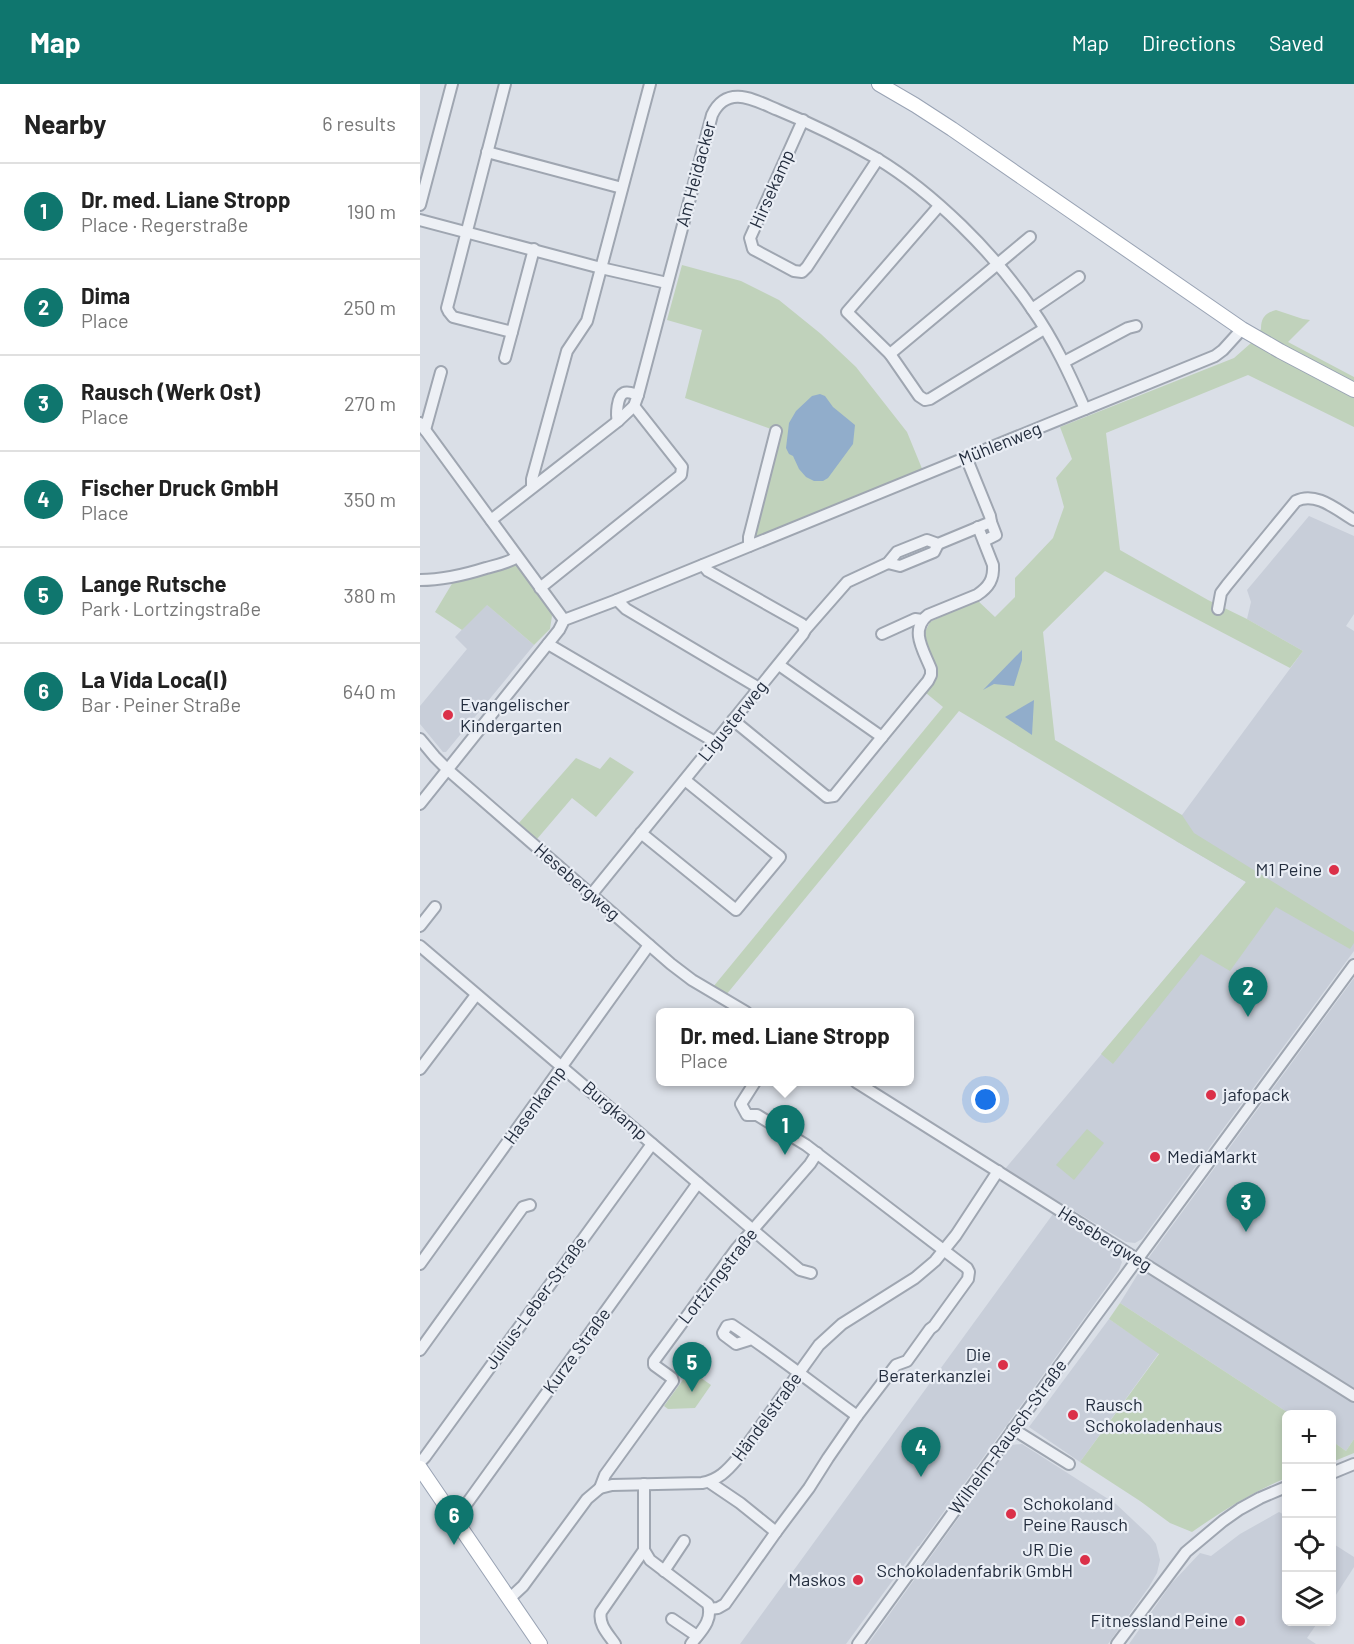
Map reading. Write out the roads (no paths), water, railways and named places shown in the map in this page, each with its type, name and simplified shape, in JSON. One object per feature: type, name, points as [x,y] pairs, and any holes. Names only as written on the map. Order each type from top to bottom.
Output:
[{"type":"main road","points":[[879,84],[952,129],[1242,329],[1354,390]]},
{"type":"main road","points":[[422,1475],[540,1644]]},
{"type":"street","points":[[420,205],[452,84]]},
{"type":"street","points":[[505,84],[447,308],[453,317],[512,332]]},
{"type":"street","points":[[532,487],[531,479],[567,351],[588,321],[650,84]]},
{"type":"street","name":"Am Heidacker","points":[[491,520],[634,406],[712,115],[716,107],[728,97],[743,97],[803,120],[841,139],[878,159],[939,206],[997,264],[1032,309],[1064,362],[1085,409]]},
{"type":"street","name":"Hirsekamp","points":[[803,120],[750,238],[753,249],[794,271],[802,272],[807,267],[878,159]]},
{"type":"street","points":[[488,152],[622,188]]},
{"type":"street","points":[[939,206],[847,312],[890,354],[919,396],[925,400],[1044,329]]},
{"type":"street","points":[[420,220],[667,283]]},
{"type":"street","points":[[890,354],[1030,237]]},
{"type":"street","points":[[505,358],[534,249]]},
{"type":"street","points":[[1032,309],[1079,277]]},
{"type":"street","points":[[1064,362],[1136,326]]},
{"type":"street","name":"Mühlenweg","points":[[564,620],[1215,356],[1242,329]]},
{"type":"street","points":[[420,804],[559,630],[564,620],[423,426],[441,372]]},
{"type":"street","points":[[618,421],[616,414],[620,396],[627,392],[638,395]]},
{"type":"street","points":[[540,588],[681,475],[682,467],[634,406]]},
{"type":"street","points":[[750,546],[749,537],[776,431]]},
{"type":"street","points":[[966,457],[996,535],[984,541]]},
{"type":"street","points":[[1218,609],[1221,593],[1296,501],[1316,498],[1354,520]]},
{"type":"street","name":"Ligusterweg","points":[[591,895],[805,630],[847,582],[888,563],[897,552],[927,540],[938,544],[991,522]]},
{"type":"street","points":[[733,720],[827,797],[834,796],[931,675],[931,669],[918,636],[922,620],[928,615],[977,595],[990,583],[993,565],[978,527]]},
{"type":"street","points":[[420,580],[446,579],[508,562],[517,557]]},
{"type":"street","points":[[703,565],[708,571],[802,624],[805,630]]},
{"type":"street","points":[[618,600],[626,609],[759,688]]},
{"type":"street","points":[[882,634],[915,619],[922,620]]},
{"type":"street","points":[[548,644],[715,742]]},
{"type":"street","points":[[779,664],[882,737]]},
{"type":"street","name":"Hesebergweg","points":[[420,739],[448,770],[649,945],[692,980],[739,1008]]},
{"type":"street","points":[[641,833],[736,910],[780,857],[685,780]]},
{"type":"street","points":[[420,926],[435,907]]},
{"type":"street","name":"Hasenkamp","points":[[420,1264],[649,945]]},
{"type":"street","name":"Burgkamp","points":[[420,946],[800,1270],[811,1273]]},
{"type":"street","name":"Wilhelm-Rausch-Straße","points":[[858,1644],[1137,1259],[1354,965]]},
{"type":"street","points":[[422,1061],[476,994]]},
{"type":"street","points":[[709,1609],[725,1604],[809,1488],[857,1416],[896,1365],[907,1361],[968,1279],[969,1272],[945,1250],[817,1153],[757,1115],[747,1116],[741,1104],[752,1086]]},
{"type":"street","name":"Hesebergweg","points":[[862,1086],[1354,1396]]},
{"type":"street","name":"Julius-Leber-Straße","points":[[420,1462],[652,1144]]},
{"type":"street","name":"Lortzingstraße","points":[[600,1488],[605,1476],[673,1381],[654,1365],[654,1361],[737,1248],[817,1153]]},
{"type":"street","name":"Händelstraße","points":[[709,1482],[730,1467],[819,1346],[842,1324],[915,1278],[935,1261],[945,1250],[998,1171]]},
{"type":"street","name":"Kurze Straße","points":[[454,1518],[460,1513],[698,1183]]},
{"type":"street","points":[[420,1350],[523,1207],[530,1205]]},
{"type":"street","points":[[752,1340],[857,1416]]},
{"type":"street","points":[[1013,1429],[1069,1464]]},
{"type":"street","points":[[1336,1471],[1354,1464]]},
{"type":"street","points":[[509,1599],[524,1586],[587,1499],[600,1488],[612,1485],[709,1482],[776,1532]]},
{"type":"street","points":[[644,1484],[644,1550],[650,1560],[704,1600],[708,1604],[710,1614],[708,1621],[694,1640],[672,1619]]},
{"type":"street","points":[[1117,1644],[1181,1556],[1240,1509],[1282,1489]]},
{"type":"street","points":[[664,1571],[684,1542]]},
{"type":"street","points":[[615,1644],[599,1618],[644,1550]]},
{"type":"water","points":[[820,394],[825,396],[833,407],[855,425],[853,444],[828,478],[823,481],[814,481],[806,477],[799,469],[786,448],[789,423],[796,411],[812,396]]},
{"type":"water","points":[[1022,650],[1022,660],[1014,686],[994,684],[983,690]]},
{"type":"water","points":[[1034,700],[1032,735],[1005,717]]},
{"type":"place","name":"Evangelischer Kindergarten","points":[[448,715]]},
{"type":"place","name":"M1 Peine","points":[[1334,870]]},
{"type":"place","name":"Dima","points":[[1248,1017]]},
{"type":"place","name":"jafopack","points":[[1211,1095]]},
{"type":"place","name":"Dr. med. Liane Stropp","points":[[785,1155]]},
{"type":"place","name":"MediaMarkt","points":[[1155,1157]]},
{"type":"place","name":"Rausch (Werk Ost)","points":[[1246,1232]]},
{"type":"place","name":"Die Beraterkanzlei","points":[[1003,1365]]},
{"type":"place","name":"Lange Rutsche","points":[[692,1392]]},
{"type":"place","name":"Rausch Schokoladenhaus","points":[[1073,1415]]},
{"type":"place","name":"Fischer Druck GmbH","points":[[921,1477]]},
{"type":"place","name":"Schokoland Peine Rausch","points":[[1011,1514]]},
{"type":"place","name":"La Vida Loca(l)","points":[[454,1545]]},
{"type":"place","name":"JR Die Schokoladenfabrik GmbH","points":[[1085,1560]]},
{"type":"place","name":"Maskos","points":[[858,1580]]},
{"type":"place","name":"Fitnessland Peine","points":[[1240,1621]]}]
